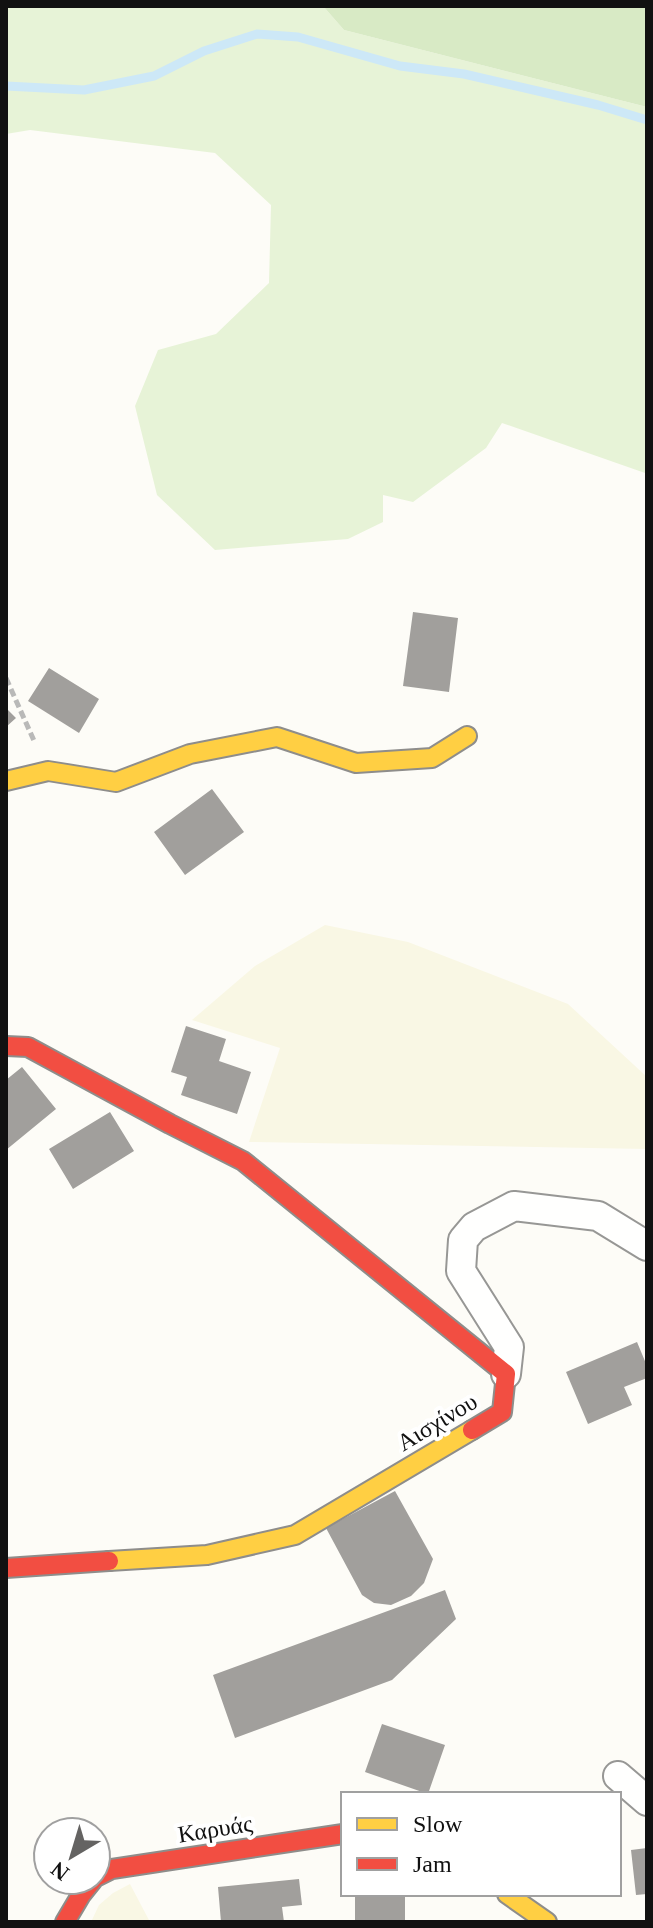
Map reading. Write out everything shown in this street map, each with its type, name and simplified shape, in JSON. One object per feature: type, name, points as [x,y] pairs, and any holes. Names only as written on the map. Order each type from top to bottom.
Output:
[{"type":"street","points":[[6,781],[48,771],[116,782],[190,754],[277,737],[356,763],[432,758],[467,736]]},
{"type":"street","name":"Αισχίνου","points":[[6,1046],[28,1047],[243,1161],[506,1374],[502,1412],[295,1535],[207,1555],[6,1568]]},
{"type":"street","points":[[506,1374],[509,1347],[461,1271],[463,1240],[474,1227],[514,1206],[598,1216],[647,1246]]},
{"type":"street","points":[[618,1776],[647,1801]]},
{"type":"street","name":"Καρυάς","points":[[112,1869],[341,1834]]},
{"type":"street","name":"Καρυάς","points":[[65,1922],[80,1896]]},
{"type":"street","points":[[510,1896],[547,1922]]},
{"type":"path","points":[[6,678],[48,771]]},
{"type":"shaded area","points":[[325,925],[408,942],[568,1004],[647,1077],[647,1149],[249,1142],[280,1048],[192,1020],[255,966]]},
{"type":"shaded area","points":[[130,1884],[150,1922],[91,1922],[99,1905]]},
{"type":"green space","points":[[6,6],[323,6],[344,30],[647,107],[647,477],[645,473],[502,423],[486,448],[413,502],[383,495],[383,522],[348,539],[215,550],[157,495],[135,406],[158,350],[216,334],[269,283],[271,205],[215,153],[30,130],[6,134]]},
{"type":"green space","points":[[323,6],[647,6],[647,107],[344,30]]},
{"type":"building","points":[[413,612],[458,618],[449,692],[403,686]]},
{"type":"building","points":[[49,668],[99,699],[79,733],[28,701]]},
{"type":"building","points":[[6,708],[16,718],[6,727]]},
{"type":"building","points":[[212,789],[244,832],[185,875],[154,832]]},
{"type":"building","points":[[186,1026],[226,1039],[219,1061],[251,1072],[237,1114],[181,1095],[187,1077],[171,1072]]},
{"type":"building","points":[[22,1067],[56,1109],[6,1150],[6,1080]]},
{"type":"building","points":[[110,1112],[134,1151],[73,1189],[49,1149]]},
{"type":"building","points":[[637,1342],[647,1366],[647,1378],[624,1387],[632,1405],[588,1424],[566,1372]]},
{"type":"building","points":[[395,1491],[433,1559],[424,1583],[411,1596],[391,1605],[374,1603],[362,1595],[326,1528]]},
{"type":"building","points":[[445,1590],[456,1619],[392,1680],[235,1738],[213,1675]]},
{"type":"building","points":[[382,1724],[445,1745],[429,1792],[365,1772]]},
{"type":"building","points":[[647,1848],[647,1894],[636,1895],[631,1850]]},
{"type":"building","points":[[299,1879],[302,1905],[282,1907],[284,1922],[221,1922],[218,1887]]},
{"type":"building","points":[[355,1896],[405,1896],[405,1922],[355,1921]]},
{"type":"waterway","points":[[6,86],[84,90],[154,76],[204,51],[257,34],[298,37],[400,66],[464,74],[598,105],[647,120]]},
{"type":"traffic: slow","points":[[6,781],[48,771],[116,782],[190,754],[277,737],[356,763],[432,758],[467,736]]},
{"type":"traffic: slow","points":[[109,1561],[207,1555],[295,1535],[472,1430]]},
{"type":"traffic: slow","points":[[510,1896],[547,1922]]},
{"type":"traffic: jam","points":[[6,1046],[28,1047],[243,1161],[506,1374],[502,1412],[472,1430]]},
{"type":"traffic: jam","points":[[6,1568],[109,1561]]},
{"type":"traffic: jam","points":[[112,1869],[341,1834]]},
{"type":"traffic: jam","points":[[65,1922],[80,1896]]}]
